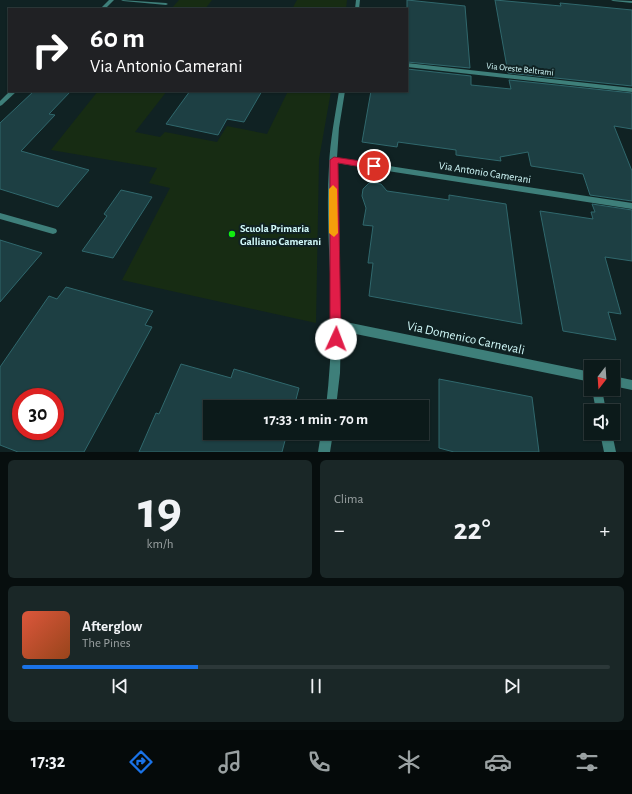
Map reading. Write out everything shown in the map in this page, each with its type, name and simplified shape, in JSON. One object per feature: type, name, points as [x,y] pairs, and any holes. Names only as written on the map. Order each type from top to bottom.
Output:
[{"type":"street","points":[[103,8],[112,0]]},
{"type":"street","points":[[123,0],[166,4]]},
{"type":"street","points":[[613,0],[632,2]]},
{"type":"street","name":"Via Oreste Beltrami","points":[[408,65],[632,90]]},
{"type":"street","points":[[0,104],[13,92]]},
{"type":"street","points":[[331,400],[336,325],[333,195],[334,160],[335,132],[342,92]]},
{"type":"street","name":"Via Antonio Camerani","points":[[334,160],[632,206]]},
{"type":"street","points":[[0,216],[53,231]]},
{"type":"street","name":"Via Domenico Carnevali","points":[[336,325],[584,376]]},
{"type":"street","points":[[620,382],[632,385]]},
{"type":"street","points":[[324,452],[326,440]]},
{"type":"street","points":[[607,440],[610,452]]},
{"type":"green space","points":[[179,0],[212,0],[206,8],[172,8]]},
{"type":"green space","points":[[297,0],[347,0],[346,8],[293,8]]},
{"type":"green space","name":"Scuola Primaria Galliano Camerani","points":[[97,92],[166,92],[135,132],[160,137],[165,132],[217,142],[227,126],[267,134],[288,92],[331,92],[319,159],[316,323],[122,280],[170,188],[149,183],[157,168],[51,150]]},
{"type":"building","points":[[407,0],[465,6],[470,68],[408,62]]},
{"type":"building","points":[[495,0],[561,6],[560,3],[632,10],[632,86],[508,73]]},
{"type":"building","points":[[408,69],[471,76],[471,85],[511,89],[509,80],[632,93],[632,129],[614,126],[632,171],[632,201],[590,195],[583,174],[531,166],[528,152],[500,157],[501,161],[456,155],[456,150],[398,142],[397,147],[362,142],[371,92],[408,92]]},
{"type":"building","points":[[33,92],[70,92],[49,114],[55,115],[21,151],[89,170],[58,207],[0,189],[0,123]]},
{"type":"building","points":[[189,92],[261,92],[244,122],[227,119],[218,135],[166,124]]},
{"type":"building","points":[[369,183],[381,184],[387,191],[449,200],[449,195],[506,204],[522,324],[369,296],[373,263],[368,263],[373,226],[363,225],[366,208],[362,196],[363,189]]},
{"type":"building","points":[[121,190],[152,197],[113,258],[82,251],[107,216],[104,214]]},
{"type":"building","points":[[592,204],[632,210],[632,261],[605,257],[621,314],[608,312],[616,340],[563,331],[540,211],[593,219],[591,212],[595,212]]},
{"type":"building","points":[[0,240],[42,253],[0,302]]},
{"type":"building","points":[[66,287],[153,311],[145,325],[152,327],[84,452],[18,452],[0,445],[0,367],[49,296],[57,299]]},
{"type":"building","points":[[181,364],[231,378],[234,369],[299,388],[296,400],[203,400],[203,440],[285,440],[282,452],[139,452],[156,413],[159,414]]},
{"type":"building","points":[[439,379],[532,397],[539,452],[454,452],[439,448]]},
{"type":"slow traffic","points":[[333,189],[334,233]]},
{"type":"place","name":"Scuola Primaria Galliano Camerani","points":[[232,234]]},
{"type":"route","points":[[336,339],[333,195],[334,160],[374,166]]}]
